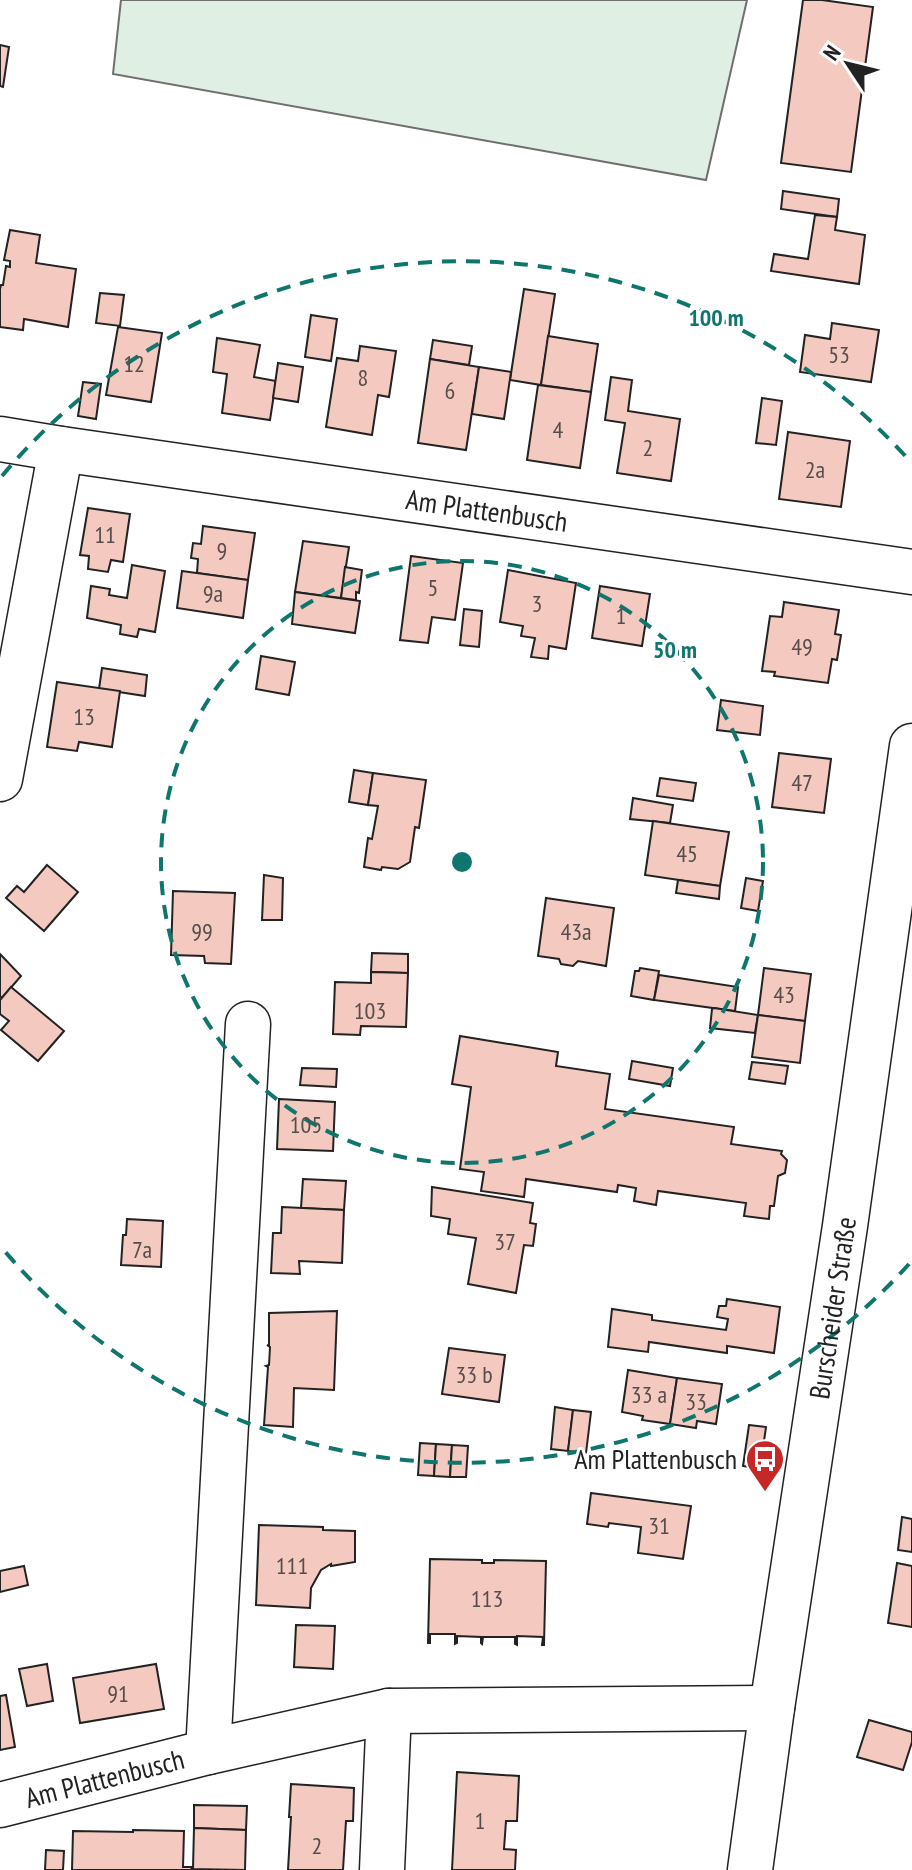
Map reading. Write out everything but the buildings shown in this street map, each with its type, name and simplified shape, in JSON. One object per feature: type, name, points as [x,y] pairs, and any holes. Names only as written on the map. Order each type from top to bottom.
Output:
[{"type":"street","name":"Am Plattenbusch","points":[[0,439],[912,572]]},
{"type":"street","points":[[0,779],[61,449]]},
{"type":"street","name":"Burscheider Straße","points":[[750,1870],[912,746]]},
{"type":"street","name":"Am Plattenbusch","points":[[208,1752],[248,1024]]},
{"type":"street","name":"Am Plattenbusch","points":[[0,1805],[208,1752],[389,1711],[772,1708]]},
{"type":"street","points":[[382,1870],[389,1711]]},
{"type":"green space","points":[[121,0],[747,0],[706,180],[113,74]]},
{"type":"place","name":"Am Plattenbusch","points":[[765,1493]]}]
